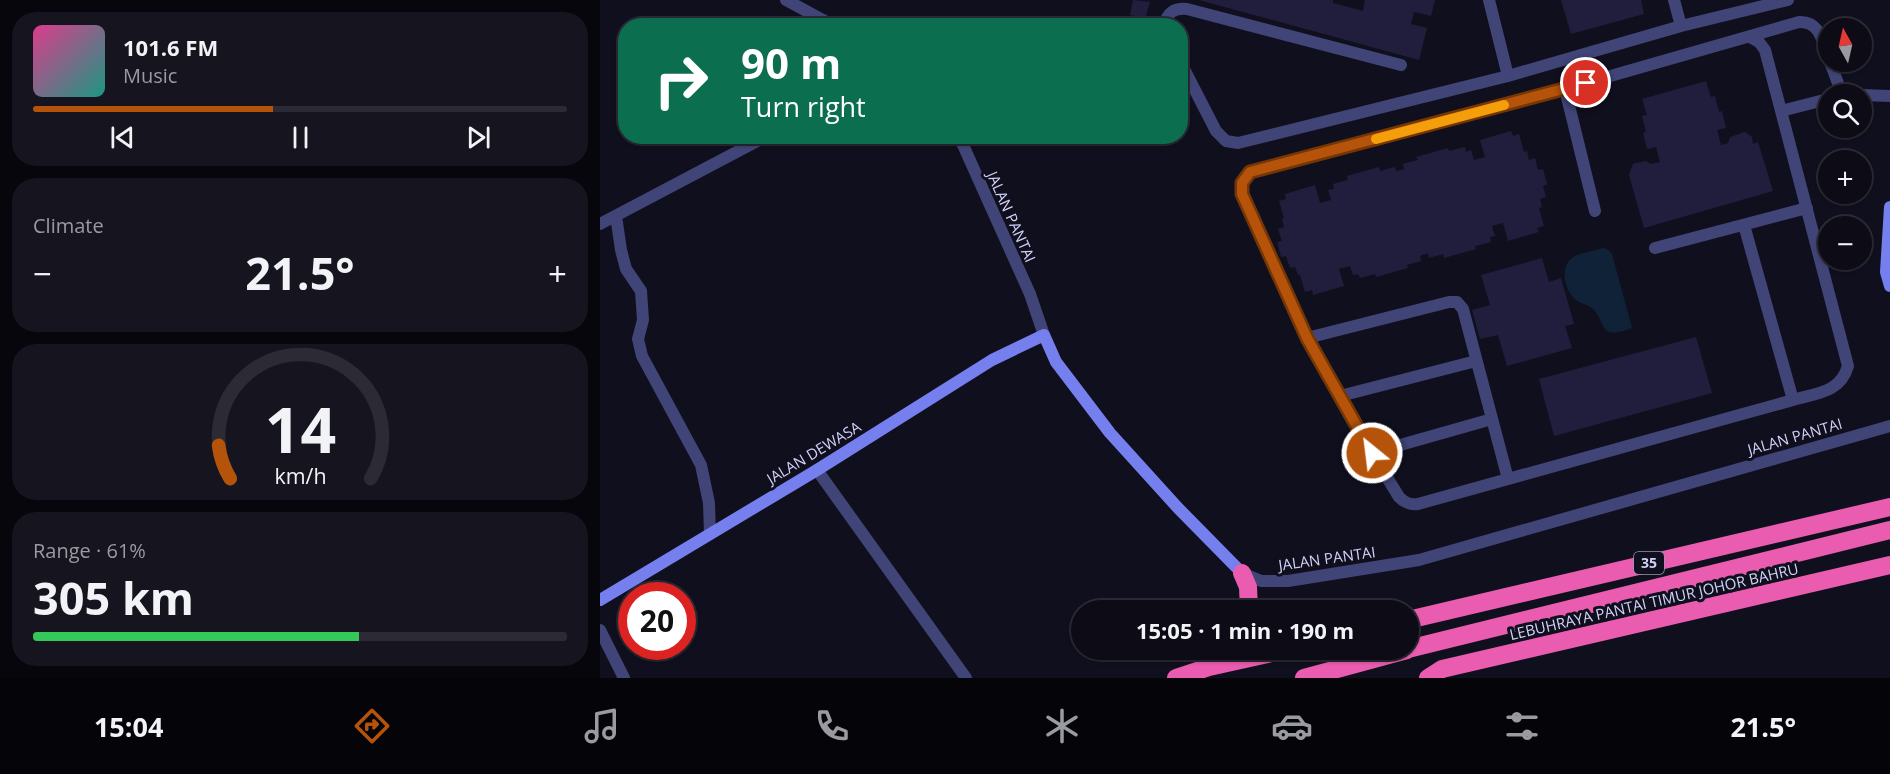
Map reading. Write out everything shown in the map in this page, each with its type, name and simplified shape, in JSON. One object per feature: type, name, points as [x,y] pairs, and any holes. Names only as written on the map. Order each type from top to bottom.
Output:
[{"type":"highway","name":"35","points":[[1419,617],[1890,507]]},
{"type":"highway","name":"LEBUHRAYA PANTAI TIMUR JOHOR BAHRU","points":[[1419,646],[1890,530]]},
{"type":"highway","name":"LEBUHRAYA PANTAI TIMUR JOHOR BAHRU","points":[[1412,678],[1886,568]]},
{"type":"highway","points":[[1242,573],[1248,587],[1249,600]]},
{"type":"highway","points":[[1209,668],[1219,660]]},
{"type":"highway","points":[[1176,678],[1243,660]]},
{"type":"highway","name":"LEBUHRAYA PANTAI TIMUR JOHOR BAHRU","points":[[1304,678],[1369,660]]},
{"type":"street","points":[[786,0],[819,18]]},
{"type":"street","points":[[1489,0],[1508,76]]},
{"type":"street","points":[[1674,0],[1681,26]]},
{"type":"street","points":[[1188,77],[1216,131],[1226,141],[1238,143],[1508,76],[1681,26],[1788,0]]},
{"type":"street","points":[[1168,18],[1169,14],[1178,8],[1188,9],[1401,65]]},
{"type":"street","points":[[1750,37],[1759,42],[1764,50],[1781,111],[1848,366],[1845,378],[1833,388],[1793,400],[1411,505],[1404,502],[1372,453],[1307,338],[1242,194],[1242,183],[1250,172],[1565,89],[1750,37],[1805,22],[1816,28],[1818,33]]},
{"type":"street","points":[[1565,89],[1595,211]]},
{"type":"street","points":[[1872,95],[1890,96]]},
{"type":"street","points":[[1781,111],[1818,102]]},
{"type":"street","points":[[600,224],[752,144]]},
{"type":"street","name":"JALAN PANTAI","points":[[963,144],[1034,302],[1044,335],[1056,362],[1110,434],[1178,508],[1242,573],[1261,581],[1287,581],[1419,560],[1890,426]]},
{"type":"street","points":[[1890,207],[1888,271],[1890,286]]},
{"type":"street","points":[[1655,248],[1807,208]]},
{"type":"street","points":[[616,216],[626,268],[641,291],[643,320],[638,339],[642,356],[702,465],[709,503],[710,534]]},
{"type":"street","points":[[1744,225],[1793,400]]},
{"type":"street","points":[[1307,338],[1449,302],[1457,302],[1463,309],[1508,479]]},
{"type":"street","name":"JALAN DEWASA","points":[[600,600],[817,470],[992,360],[1044,335]]},
{"type":"street","points":[[1340,396],[1476,361]]},
{"type":"street","points":[[1372,453],[1492,419]]},
{"type":"street","points":[[817,470],[966,678]]},
{"type":"street","points":[[1862,513],[1890,498]]},
{"type":"street","points":[[600,630],[624,678]]},
{"type":"water","points":[[1603,248],[1612,254],[1632,328],[1618,332],[1606,330],[1593,309],[1573,297],[1565,281],[1565,270],[1570,260],[1575,256]]},
{"type":"building","points":[[1133,0],[1150,2],[1145,18],[1130,15]]},
{"type":"building","points":[[1199,0],[1333,0],[1333,3],[1363,11],[1365,0],[1435,0],[1431,16],[1414,12],[1411,24],[1427,28],[1419,60]]},
{"type":"building","points":[[1561,0],[1641,0],[1644,14],[1571,34]]},
{"type":"building","points":[[1706,81],[1711,97],[1715,96],[1719,112],[1722,111],[1726,128],[1717,130],[1721,145],[1728,143],[1730,137],[1745,132],[1752,137],[1753,144],[1758,142],[1773,191],[1644,228],[1629,175],[1633,164],[1646,161],[1651,164],[1660,162],[1656,147],[1647,149],[1642,116],[1647,115],[1642,99]]},
{"type":"building","points":[[1511,131],[1513,136],[1519,134],[1529,160],[1535,158],[1538,170],[1543,169],[1547,184],[1543,186],[1546,197],[1540,199],[1542,207],[1539,208],[1544,226],[1537,228],[1539,232],[1508,241],[1503,223],[1492,226],[1495,236],[1490,237],[1491,242],[1475,246],[1476,249],[1444,258],[1443,254],[1429,258],[1428,253],[1420,256],[1421,261],[1407,265],[1408,268],[1376,277],[1375,274],[1360,278],[1358,274],[1353,275],[1350,266],[1339,269],[1344,286],[1313,295],[1312,290],[1305,292],[1300,275],[1295,267],[1290,268],[1286,256],[1281,257],[1277,242],[1282,241],[1278,229],[1284,227],[1282,219],[1284,218],[1279,201],[1286,199],[1285,194],[1315,185],[1320,203],[1331,200],[1328,190],[1334,189],[1333,184],[1348,180],[1347,176],[1379,167],[1380,171],[1395,167],[1396,171],[1404,169],[1403,164],[1418,160],[1416,157],[1448,148],[1449,151],[1465,147],[1466,152],[1471,150],[1474,160],[1485,157],[1480,140]]},
{"type":"building","points":[[1542,258],[1549,282],[1561,278],[1574,324],[1565,326],[1572,348],[1507,366],[1498,335],[1480,339],[1472,310],[1490,305],[1481,275]]},
{"type":"building","points":[[1696,337],[1712,393],[1554,436],[1539,379]]},
{"type":"slow traffic","points":[[1376,139],[1504,105]]},
{"type":"route","points":[[1372,453],[1307,338],[1242,194],[1242,183],[1250,172],[1586,83]]}]
